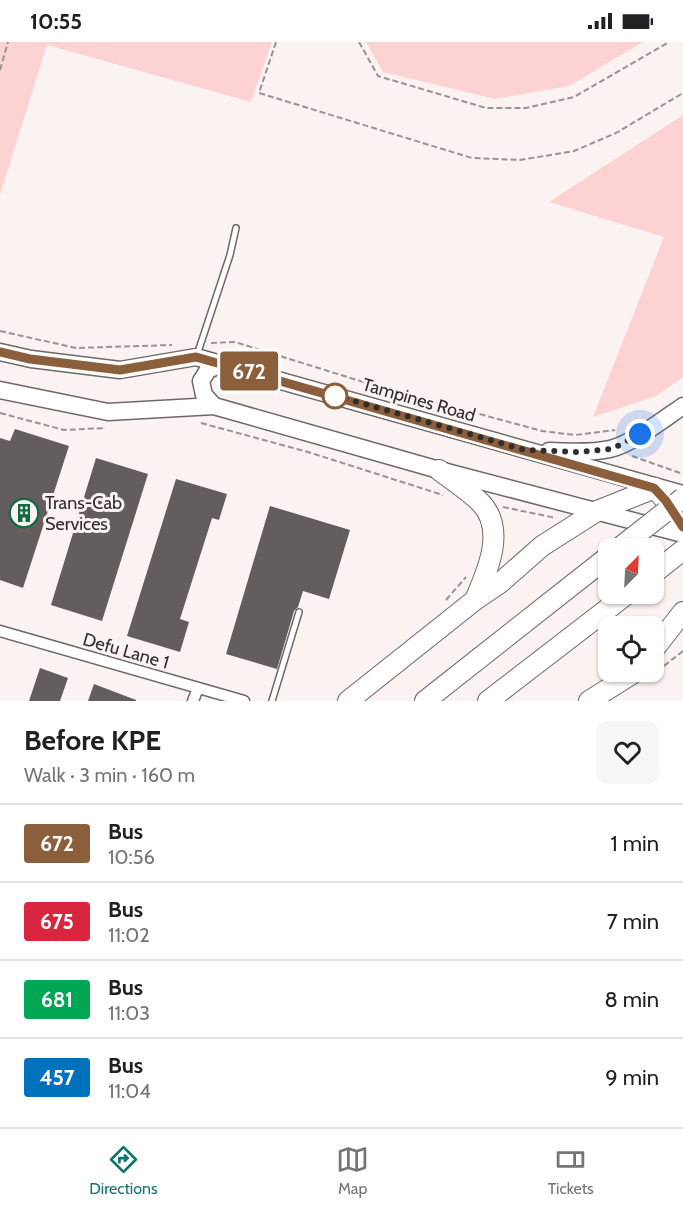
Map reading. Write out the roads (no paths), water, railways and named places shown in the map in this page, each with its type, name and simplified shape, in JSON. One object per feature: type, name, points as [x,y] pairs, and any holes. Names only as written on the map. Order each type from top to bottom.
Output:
[{"type":"highway","points":[[439,470],[480,501],[492,523],[494,546],[488,570],[475,600]]},
{"type":"highway","points":[[348,701],[475,600],[500,583],[542,546],[597,512],[654,488],[666,501],[683,527]]},
{"type":"highway","points":[[631,538],[683,496]]},
{"type":"highway","points":[[664,565],[683,550]]},
{"type":"highway","points":[[425,701],[598,565]]},
{"type":"highway","points":[[488,701],[614,604]]},
{"type":"highway","points":[[664,637],[683,612]]},
{"type":"highway","points":[[664,651],[683,637]]},
{"type":"highway","points":[[589,701],[618,682]]},
{"type":"main road","name":"Tampines Road","points":[[0,352],[30,359],[120,370],[198,350],[221,364],[683,496]]},
{"type":"main road","points":[[214,406],[204,395],[201,381],[208,370],[221,364]]},
{"type":"main road","points":[[0,390],[108,412],[214,406],[439,470],[683,534]]},
{"type":"main road","points":[[525,450],[578,452],[612,449],[683,406]]},
{"type":"street","name":"Defu Lane 1","points":[[0,631],[244,701]]},
{"type":"street","points":[[194,701],[198,688]]},
{"type":"lane","points":[[198,350],[230,255],[236,228]]},
{"type":"lane","points":[[272,701],[299,612]]},
{"type":"place","name":"Trans-Cab Services","points":[[24,513]]}]
